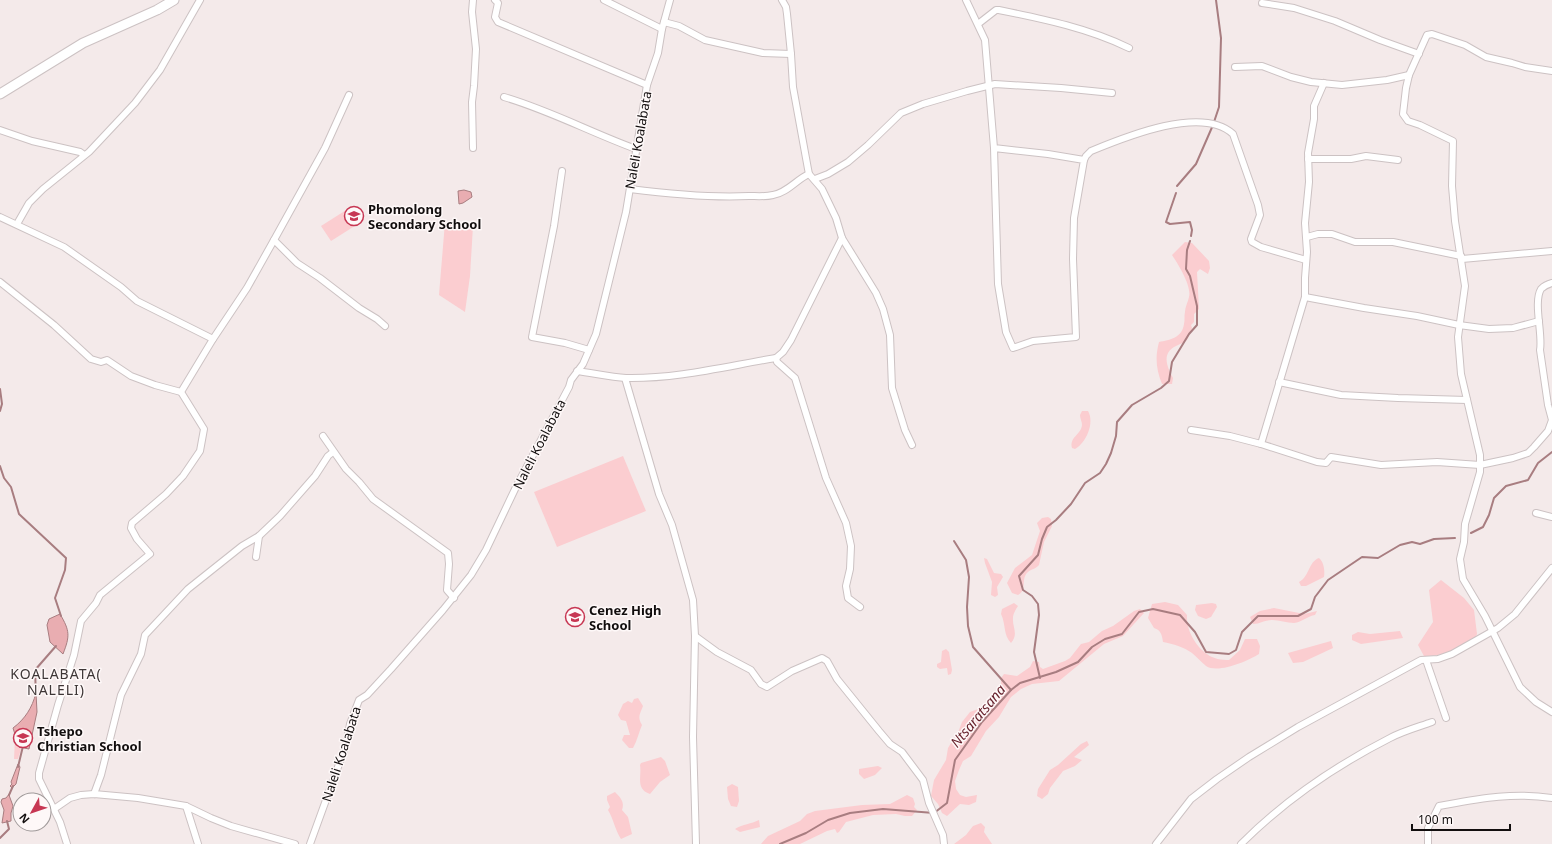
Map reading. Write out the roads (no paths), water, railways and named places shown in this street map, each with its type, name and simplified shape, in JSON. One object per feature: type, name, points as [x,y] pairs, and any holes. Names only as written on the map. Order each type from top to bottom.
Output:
[{"type":"street","points":[[0,94],[84,43],[157,10],[172,0]]},
{"type":"street","points":[[17,224],[29,203],[43,189],[99,142],[125,113],[160,70],[200,0]]},
{"type":"street","points":[[473,0],[472,12],[476,49],[472,102],[473,148]]},
{"type":"street","points":[[494,0],[498,3],[495,17],[498,22],[647,85]]},
{"type":"street","points":[[604,0],[663,25],[679,26],[705,40],[763,53],[791,54]]},
{"type":"street","name":"Naleli Koalabata","points":[[310,844],[343,751],[350,724],[359,700],[367,695],[454,598],[471,575],[486,550],[516,487],[550,425],[571,380],[583,364],[596,334],[630,189],[647,85],[658,53],[663,25],[670,0]]},
{"type":"street","points":[[782,0],[786,7],[793,87],[806,161],[810,174],[827,198],[836,218],[842,238],[876,293],[883,309],[890,335],[892,388],[905,430],[912,445]]},
{"type":"street","points":[[966,0],[973,18],[978,24],[985,40],[994,148],[998,284],[1006,332],[1013,348],[1033,341],[1076,337],[1073,258],[1074,218],[1084,160],[1086,156],[1091,151],[1162,127],[1199,122],[1226,128],[1233,134],[1258,205],[1260,215],[1251,239],[1252,242],[1261,247],[1306,260]]},
{"type":"street","points":[[1262,3],[1294,8],[1335,20],[1380,40],[1419,54]]},
{"type":"street","points":[[978,24],[996,10],[999,10],[1087,31],[1111,39],[1129,48]]},
{"type":"street","points":[[1552,71],[1525,68],[1486,56],[1465,45],[1432,34],[1427,35],[1409,75],[1403,114],[1404,118],[1408,121],[1420,125],[1453,141],[1452,186],[1455,221],[1462,258],[1465,286],[1458,338],[1461,374],[1477,441],[1480,465],[1480,472],[1464,524],[1464,542],[1460,559],[1463,579],[1485,616],[1520,687],[1536,702],[1552,712]]},
{"type":"street","points":[[1234,67],[1262,66],[1291,77],[1311,82],[1342,85],[1409,75]]},
{"type":"street","points":[[1261,444],[1305,297],[1307,237],[1305,223],[1309,182],[1308,159],[1314,119],[1314,106],[1324,83]]},
{"type":"street","points":[[815,179],[836,169],[853,158],[901,113],[923,104],[988,85],[1034,86],[1112,93]]},
{"type":"street","points":[[181,392],[213,339],[247,288],[325,148],[349,95]]},
{"type":"street","points":[[504,97],[546,111],[636,149]]},
{"type":"street","points":[[0,130],[32,141],[80,152],[84,155]]},
{"type":"street","points":[[994,148],[1084,160]]},
{"type":"street","points":[[1308,159],[1351,159],[1366,156],[1398,160]]},
{"type":"street","points":[[562,171],[554,226],[532,337],[565,343],[589,350]]},
{"type":"street","points":[[630,189],[684,196],[774,195],[784,190],[800,178],[810,174]]},
{"type":"street","points":[[0,217],[64,247],[121,287],[137,301],[213,339]]},
{"type":"street","points":[[1307,237],[1318,234],[1332,234],[1355,242],[1393,242],[1462,258],[1552,251]]},
{"type":"street","points":[[577,371],[625,378],[652,377],[702,371],[776,358],[783,352],[791,340],[842,238]]},
{"type":"street","points":[[274,240],[297,263],[320,278],[359,308],[378,319],[385,326]]},
{"type":"street","points":[[0,282],[54,325],[91,359],[101,362],[107,360],[131,376],[155,386],[181,392],[204,428],[200,451],[183,476],[172,488],[132,523],[131,528],[137,539],[150,554],[100,595],[96,603],[81,622],[74,655],[58,704],[39,773],[41,785],[54,808],[67,844]]},
{"type":"street","points":[[1191,430],[1230,436],[1261,444],[1317,462],[1326,463],[1330,457],[1381,465],[1437,462],[1480,465],[1513,458],[1528,453],[1548,431],[1552,420],[1548,405],[1540,350],[1539,321],[1540,291],[1552,282]]},
{"type":"street","points":[[1305,297],[1489,329],[1513,328],[1539,321]]},
{"type":"street","points":[[776,358],[777,362],[795,378],[826,478],[846,523],[851,546],[850,569],[846,586],[848,598],[860,607]]},
{"type":"street","points":[[625,378],[660,494],[672,525],[694,600],[695,636],[693,737],[696,844]]},
{"type":"street","points":[[1279,382],[1341,395],[1467,400]]},
{"type":"street","points":[[323,436],[346,469],[373,499],[448,553],[449,564],[447,590],[454,598]]},
{"type":"street","points":[[94,794],[101,775],[121,695],[141,654],[145,635],[188,589],[242,546],[259,536],[280,516],[315,476],[328,456],[333,452]]},
{"type":"street","points":[[1536,512],[1552,516]]},
{"type":"street","points":[[256,557],[259,536]]},
{"type":"street","points":[[1156,844],[1191,799],[1216,779],[1298,727],[1421,660],[1438,659],[1452,654],[1492,632],[1515,614],[1552,568]]},
{"type":"street","points":[[695,636],[717,652],[751,670],[761,684],[767,686],[807,664],[822,658],[827,661],[837,679],[879,732],[890,744],[902,752],[923,780],[928,803],[943,834],[944,844]]},
{"type":"street","points":[[1426,660],[1446,718]]},
{"type":"street","points":[[1241,844],[1269,817],[1297,794],[1324,776],[1391,738],[1432,722]]},
{"type":"street","points":[[54,808],[70,798],[94,794],[138,798],[186,806],[231,826],[295,844]]},
{"type":"street","points":[[1428,844],[1428,828],[1438,806],[1500,796],[1525,795],[1552,798]]},
{"type":"street","points":[[186,806],[198,844]]},
{"type":"waterway","points":[[1177,186],[1196,164],[1219,107],[1221,38],[1216,0]]},
{"type":"waterway","points":[[1176,193],[1166,222],[1170,224],[1190,222],[1192,230],[1191,236]]},
{"type":"waterway","points":[[1040,678],[1034,652],[1039,615],[1038,604],[1032,596],[1023,590],[1019,576],[1038,555],[1047,527],[1071,504],[1085,483],[1100,473],[1106,464],[1116,436],[1117,422],[1132,405],[1161,388],[1169,381],[1172,362],[1189,334],[1197,325],[1197,306],[1190,276],[1186,269],[1187,250],[1190,241]]},
{"type":"waterway","points":[[0,389],[2,404],[0,411]]},
{"type":"waterway","name":"Ntsaratsana","points":[[1471,533],[1483,527],[1489,515],[1494,498],[1506,486],[1528,480],[1538,463],[1552,452]]},
{"type":"waterway","points":[[0,466],[4,478],[11,487],[19,514],[66,558],[65,570],[55,598],[61,616]]},
{"type":"waterway","name":"Ntsaratsana","points":[[780,844],[806,833],[828,820],[850,813],[883,809],[934,813],[947,803],[955,760],[982,722],[1011,690],[1020,683],[1056,672],[1078,662],[1092,647],[1105,639],[1122,634],[1139,612],[1153,609],[1180,615],[1195,632],[1206,652],[1229,654],[1236,650],[1242,632],[1258,616],[1298,616],[1311,609],[1315,597],[1328,580],[1362,557],[1378,558],[1400,545],[1412,542],[1420,544],[1434,539],[1455,538]]},
{"type":"waterway","points":[[954,541],[966,560],[969,577],[967,607],[968,626],[973,647],[1011,690]]},
{"type":"waterway","points":[[36,696],[35,670],[56,646]]},
{"type":"waterway","points":[[18,767],[23,746]]},
{"type":"waterway","points":[[9,795],[13,786]]},
{"type":"waterway","points":[[0,838],[9,829],[7,821]]},
{"type":"place","name":"Phomolong Secondary School","points":[[354,216]]},
{"type":"place","name":"Cenez High School","points":[[575,617]]},
{"type":"place","name":"Tshepo Christian School","points":[[23,738]]},
{"type":"district","name":"KOALABATA( NALELI)","points":[[56,682]]}]
